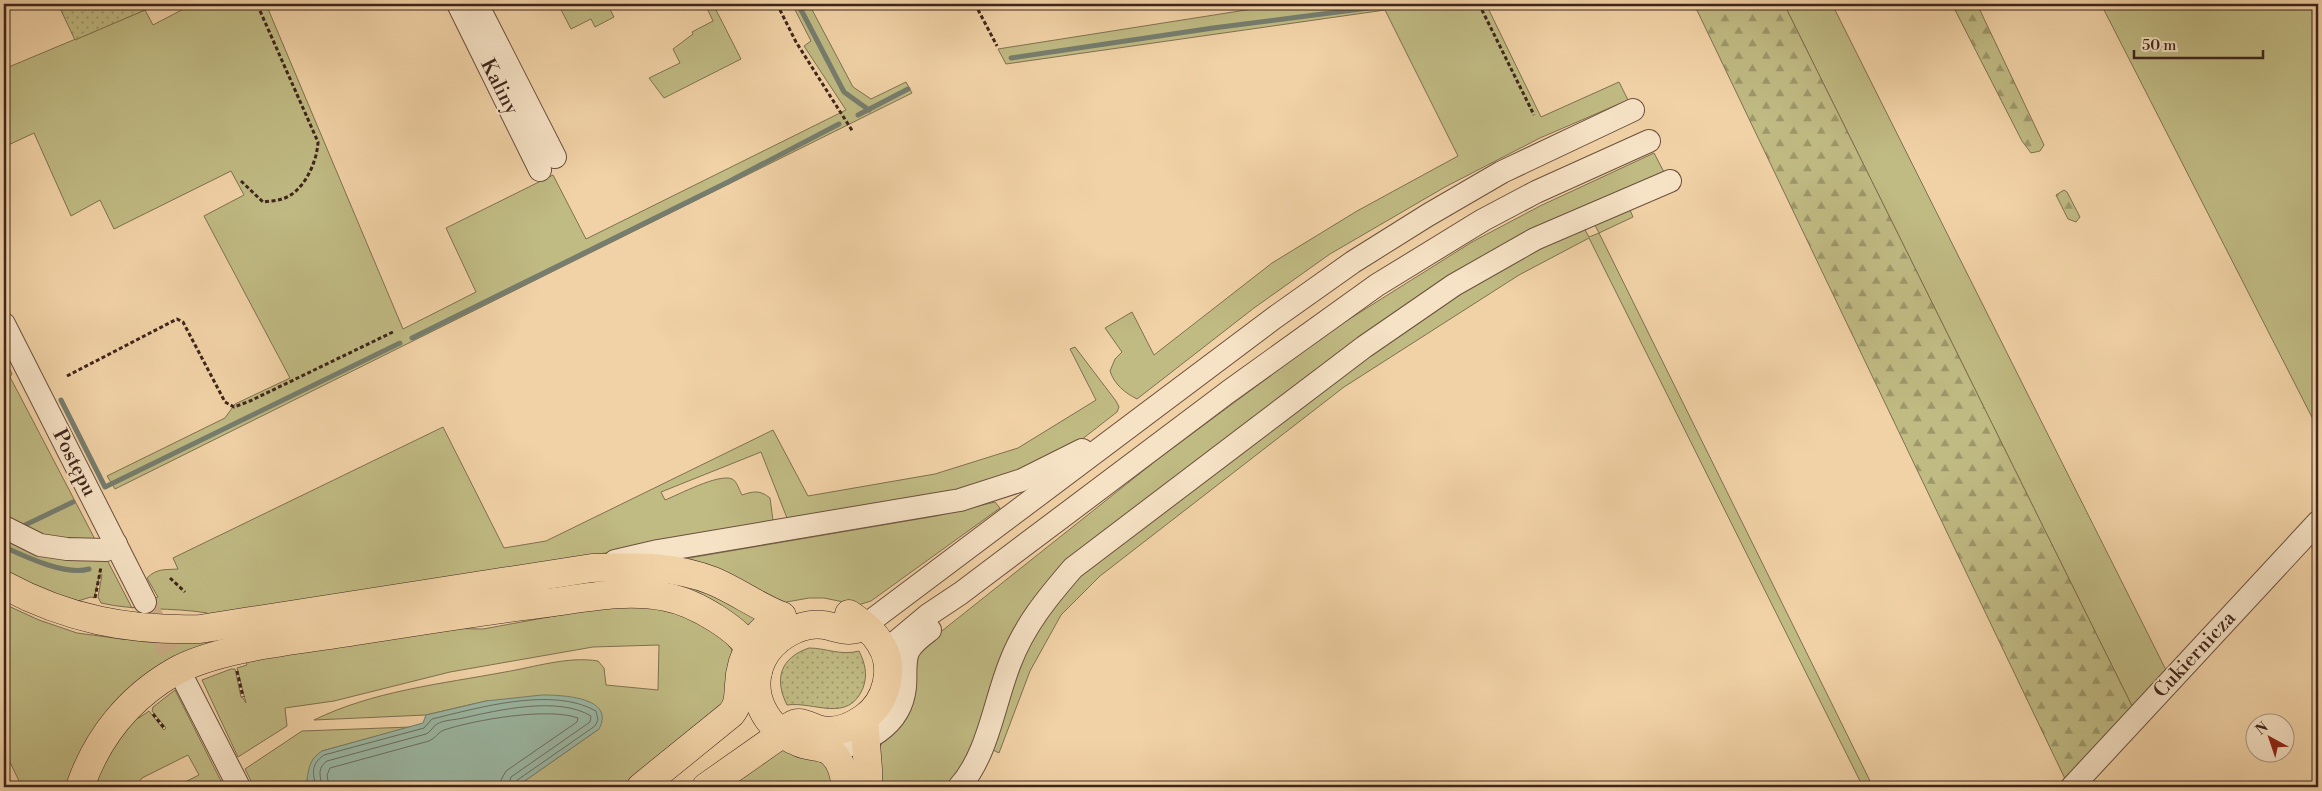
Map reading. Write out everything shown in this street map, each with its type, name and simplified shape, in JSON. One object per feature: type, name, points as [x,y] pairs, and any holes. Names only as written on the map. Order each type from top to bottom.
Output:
[{"type":"main road","points":[[4,585],[36,602],[105,623],[150,629],[200,629],[592,568],[662,568],[690,573],[714,581],[782,616]]},
{"type":"main road","points":[[80,787],[92,758],[109,729],[133,703],[174,672],[204,659],[222,654],[445,616],[625,594],[667,597],[710,614],[728,628],[753,659],[760,706],[769,720],[782,733],[800,743],[828,750],[840,763],[846,787]]},
{"type":"main road","points":[[641,787],[718,726],[736,708],[739,698],[741,668],[753,659],[768,625],[782,616],[803,609],[830,609],[849,614],[876,637],[884,651],[888,669],[885,690],[865,730],[868,787]]},
{"type":"main road","points":[[753,659],[763,659],[770,648],[786,634],[813,624],[851,631],[864,626]]},
{"type":"main road","points":[[660,787],[760,706]]},
{"type":"main road","points":[[706,787],[792,725],[799,723],[832,731],[849,727],[865,730]]},
{"type":"street","name":"Kaliny","points":[[458,4],[548,164],[477,4]]},
{"type":"street","points":[[864,626],[1313,290],[1428,215],[1502,172],[1633,110]]},
{"type":"street","points":[[884,651],[928,615],[961,593],[1250,376],[1377,285],[1466,230],[1536,192],[1648,141]]},
{"type":"street","points":[[958,787],[980,751],[1010,663],[1022,635],[1046,599],[1074,568],[1364,347],[1412,313],[1494,261],[1535,239],[1589,226],[1670,181]]},
{"type":"street","name":"Postępu","points":[[4,324],[145,602]]},
{"type":"street","points":[[592,568],[658,551],[960,500],[1022,480],[1138,420]]},
{"type":"street","name":"Cukiernicza","points":[[2072,787],[2318,522]]},
{"type":"street","points":[[4,527],[40,545],[67,549],[106,550],[116,544]]},
{"type":"street","points":[[828,750],[848,747],[865,730],[886,726],[896,714],[903,696],[907,656],[913,645],[941,620],[961,593]]},
{"type":"street","points":[[186,684],[240,787]]},
{"type":"path","points":[[241,181],[263,202],[283,199],[301,188],[317,152],[318,142],[257,4]]},
{"type":"path","points":[[777,4],[796,42],[853,132]]},
{"type":"path","points":[[975,4],[997,46]]},
{"type":"path","points":[[1479,4],[1534,114]]},
{"type":"path","points":[[67,376],[177,319],[182,322],[225,402],[234,407],[395,331]]},
{"type":"path","points":[[95,598],[102,570]]},
{"type":"path","points":[[170,578],[185,592]]},
{"type":"path","points":[[237,670],[243,697]]},
{"type":"path","points":[[151,712],[165,729]]},
{"type":"green space","points":[[58,4],[141,4],[145,10],[75,40]]},
{"type":"green space","points":[[193,4],[266,4],[403,329],[476,292],[446,228],[553,175],[586,239],[846,110],[804,46],[811,41],[792,4],[809,4],[853,87],[871,99],[906,82],[912,93],[115,489],[107,476],[225,418],[235,404],[290,378],[204,216],[244,195],[231,171],[114,229],[100,200],[71,216],[34,133],[4,147],[4,69],[145,10],[153,25]]},
{"type":"green space","points":[[558,4],[607,4],[614,17],[595,27],[591,19],[571,29]]},
{"type":"green space","points":[[705,4],[713,4],[741,59],[664,98],[649,78],[680,63],[673,49],[693,34],[692,32],[713,21]]},
{"type":"green space","points":[[1284,4],[1486,4],[1541,117],[1619,82],[1628,100],[1540,138],[1445,187],[1330,254],[1254,308],[1137,399],[1120,388],[1112,376],[1110,371],[1115,359],[1122,352],[1105,328],[1132,312],[1154,355],[1272,263],[1357,211],[1458,156],[1385,10],[1006,64],[998,49]]},
{"type":"green space","points":[[1694,4],[1784,4],[2134,710],[2067,783]]},
{"type":"green space","points":[[1784,4],[1832,4],[2168,674],[2134,710]]},
{"type":"green space","points":[[1952,4],[1977,4],[2044,145],[2040,151],[2031,153],[2022,141]]},
{"type":"green space","points":[[2101,4],[2318,4],[2318,429]]},
{"type":"green space","points":[[1654,153],[1666,176],[1560,222],[1071,563],[971,756],[951,787],[879,787],[880,747],[918,655],[928,642],[1158,459],[1335,328],[1472,242],[1540,206]]},
{"type":"green space","points":[[2064,190],[2067,192],[2080,217],[2076,222],[2068,219],[2056,195]]},
{"type":"green space","points":[[1630,210],[1633,217],[1599,233],[1595,225]]},
{"type":"green space","points":[[1584,228],[1589,237],[1599,233],[1873,787],[1863,787],[1589,238],[1519,275],[1344,387],[1100,576],[1061,615],[1030,671],[999,753],[991,749],[1024,643],[1065,586],[1310,394],[1490,271]]},
{"type":"green space","points":[[1075,347],[1119,407],[1117,412],[1081,440],[1044,460],[961,493],[787,518],[761,452],[661,492],[665,500],[718,479],[732,479],[737,484],[742,495],[757,492],[770,498],[773,520],[760,528],[209,617],[207,613],[194,611],[133,608],[158,597],[147,578],[158,571],[178,569],[173,558],[443,427],[504,548],[546,541],[773,430],[808,496],[935,474],[1018,448],[1096,400],[1070,349]]},
{"type":"green space","points":[[4,357],[12,374],[10,377],[98,545],[67,545],[4,523]]},
{"type":"green space","points":[[995,502],[1000,508],[871,601],[858,605],[824,598],[809,598],[781,603],[687,562],[689,558],[936,516]]},
{"type":"green space","points":[[4,533],[104,554],[132,607],[101,603],[98,597],[102,575],[100,574],[94,598],[91,597],[78,601],[45,591],[4,571]]},
{"type":"green space","points":[[585,578],[688,580],[760,615],[746,629],[702,597],[189,656],[71,787],[22,787],[4,750],[4,604],[39,620],[77,633],[122,639]]},
{"type":"green space","points":[[615,605],[650,605],[699,621],[725,641],[732,650],[733,660],[728,701],[696,733],[628,787],[516,787],[599,729],[486,701],[426,715],[314,720],[337,710],[383,695],[575,660],[598,661],[604,668],[606,685],[658,690],[659,645],[593,647],[450,672],[334,701],[285,708],[287,726],[238,757],[202,680],[235,669],[241,697],[246,703],[237,668],[247,665],[245,658],[429,628],[483,629]]},
{"type":"green space","points":[[809,648],[846,653],[859,651],[866,674],[863,688],[857,699],[849,705],[839,708],[787,705],[781,687],[782,670],[792,657]]},
{"type":"green space","points":[[175,690],[224,787],[175,787],[199,775],[188,755],[142,778],[135,787],[90,787],[134,714],[139,718],[149,711],[164,730],[166,728],[152,711],[153,707]]},
{"type":"green space","points":[[411,727],[322,751],[307,780],[312,787],[254,787],[245,769],[302,731]]},
{"type":"green space","points":[[784,750],[802,753],[827,764],[838,787],[727,787],[773,754]]},
{"type":"water","points":[[542,695],[573,697],[594,704],[600,710],[602,718],[599,729],[516,787],[312,787],[307,780],[311,763],[322,751],[423,723],[426,715],[486,701]]},
{"type":"waterway","points":[[798,4],[844,92],[869,110]]},
{"type":"waterway","points":[[1011,58],[1213,28],[1400,4]]},
{"type":"waterway","points":[[858,115],[908,89]]},
{"type":"waterway","points":[[412,338],[728,182],[839,124]]},
{"type":"waterway","points":[[61,400],[105,487],[400,343]]},
{"type":"waterway","points":[[21,527],[73,502]]},
{"type":"waterway","points":[[4,547],[58,568],[69,570],[89,569]]},
{"type":"tunnel","points":[[145,602],[186,684]]}]
